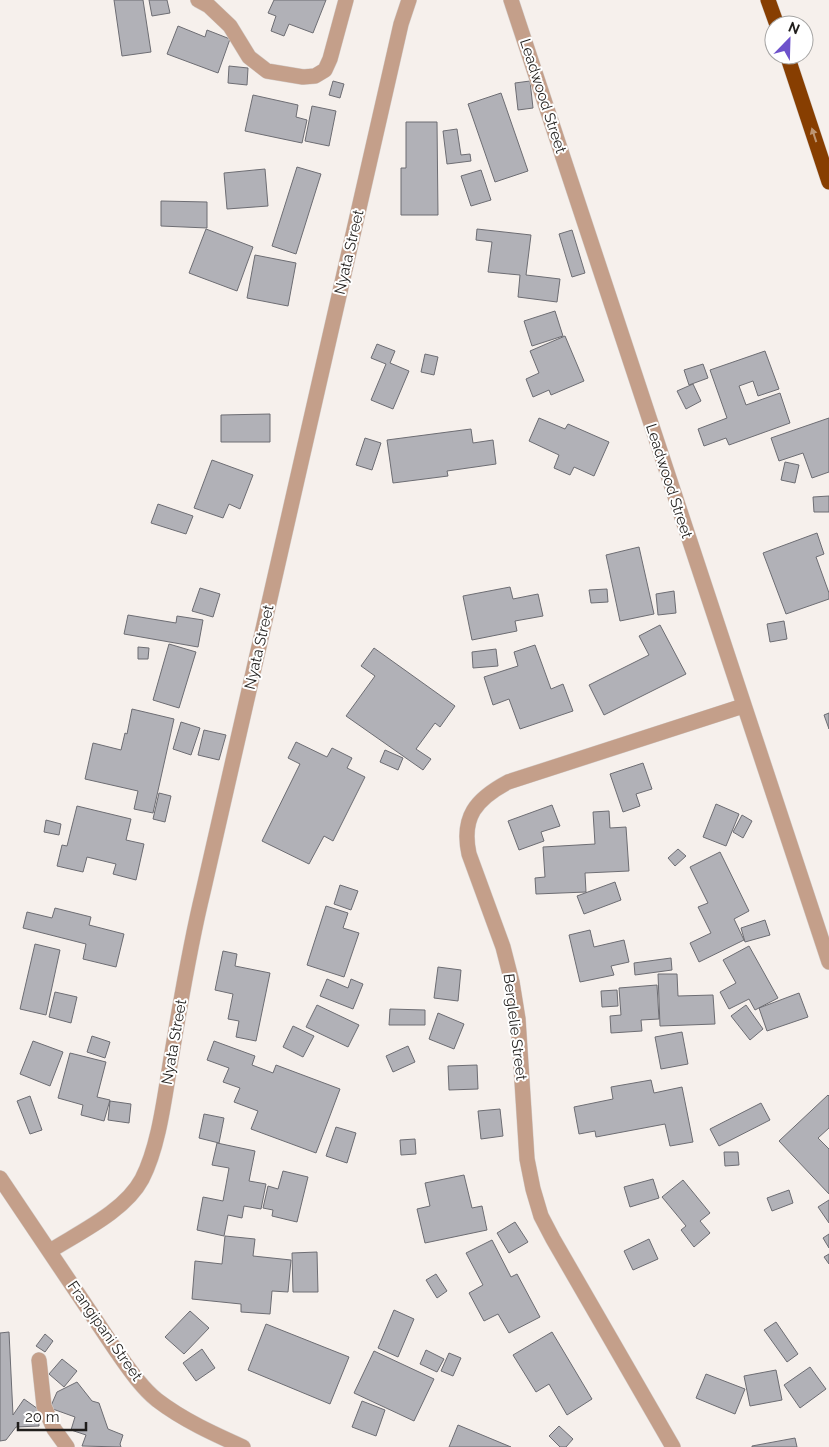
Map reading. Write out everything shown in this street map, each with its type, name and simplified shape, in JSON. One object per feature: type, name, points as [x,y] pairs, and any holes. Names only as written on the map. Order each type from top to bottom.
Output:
[{"type":"highway","points":[[768,0],[773,15]]},
{"type":"highway","points":[[790,65],[829,182]]},
{"type":"street","points":[[198,0],[209,6],[230,26],[249,57],[267,71],[303,77],[315,76],[325,70],[330,59],[346,0]]},
{"type":"street","name":"Nyata Street","points":[[50,1251],[111,1213],[128,1198],[141,1181],[154,1147],[164,1102],[191,941],[399,34],[410,0]]},
{"type":"street","name":"Leadwood Street","points":[[510,0],[829,962]]},
{"type":"street","name":"Berglelie Street","points":[[673,1447],[541,1216],[527,1159],[518,1019],[512,982],[503,947],[466,841],[472,812],[481,799],[508,782],[743,706]]},
{"type":"street","name":"Frangipani Street","points":[[0,1178],[136,1379],[157,1399],[178,1414],[202,1428],[243,1447]]},
{"type":"street","points":[[39,1360],[44,1406],[54,1430],[67,1447]]},
{"type":"building","points":[[114,0],[143,0],[151,52],[122,56]]},
{"type":"building","points":[[149,0],[167,0],[170,13],[152,16]]},
{"type":"building","points":[[274,0],[326,0],[313,33],[289,24],[284,36],[271,31],[276,16],[268,13]]},
{"type":"building","points":[[178,26],[205,37],[207,30],[230,39],[218,73],[167,54]]},
{"type":"building","points":[[229,66],[248,68],[247,85],[228,83]]},
{"type":"building","points":[[333,81],[344,84],[340,98],[329,95]]},
{"type":"building","points":[[530,81],[533,108],[518,110],[515,83]]},
{"type":"building","points":[[501,93],[528,171],[495,182],[468,104]]},
{"type":"building","points":[[253,95],[298,105],[296,117],[307,120],[302,143],[245,131]]},
{"type":"building","points":[[312,106],[336,111],[329,146],[305,141]]},
{"type":"building","points":[[406,122],[437,122],[438,215],[401,215],[401,168],[406,168]]},
{"type":"building","points":[[457,129],[461,155],[470,154],[471,161],[447,164],[443,131]]},
{"type":"building","points":[[297,167],[321,174],[296,254],[272,246]]},
{"type":"building","points":[[265,169],[268,206],[227,209],[224,173]]},
{"type":"building","points":[[481,170],[491,200],[471,206],[461,176]]},
{"type":"building","points":[[161,201],[207,202],[207,228],[161,226]]},
{"type":"building","points":[[206,229],[253,247],[237,291],[189,273]]},
{"type":"building","points":[[477,229],[531,235],[526,275],[560,279],[557,302],[518,297],[520,275],[488,272],[492,242],[476,240]]},
{"type":"building","points":[[572,230],[585,273],[572,277],[559,234]]},
{"type":"building","points":[[255,255],[296,263],[288,306],[247,298]]},
{"type":"building","points":[[555,311],[563,336],[532,346],[524,321]]},
{"type":"building","points":[[565,336],[584,381],[551,395],[549,390],[533,397],[526,379],[539,373],[530,351]]},
{"type":"building","points":[[377,344],[395,351],[390,363],[409,371],[393,409],[371,400],[386,364],[371,358]]},
{"type":"building","points":[[765,351],[779,389],[758,396],[753,381],[739,386],[746,405],[780,393],[790,423],[729,445],[726,438],[704,446],[698,429],[727,418],[710,370]]},
{"type":"building","points":[[425,354],[438,357],[434,375],[421,372]]},
{"type":"building","points":[[703,364],[708,378],[689,385],[684,370]]},
{"type":"building","points":[[693,384],[701,401],[686,409],[677,391]]},
{"type":"building","points":[[270,414],[270,442],[221,442],[221,415]]},
{"type":"building","points":[[539,418],[565,429],[568,424],[609,442],[594,476],[574,467],[570,475],[554,468],[559,455],[529,441]]},
{"type":"building","points":[[829,418],[829,472],[812,478],[803,453],[779,461],[771,438]]},
{"type":"building","points":[[471,429],[473,443],[493,440],[496,464],[447,471],[448,476],[393,483],[387,440]]},
{"type":"building","points":[[365,438],[381,443],[372,470],[356,465]]},
{"type":"building","points":[[212,460],[253,475],[240,509],[229,504],[223,518],[194,508]]},
{"type":"building","points":[[785,462],[799,465],[795,483],[781,480]]},
{"type":"building","points":[[829,496],[829,512],[814,512],[813,497]]},
{"type":"building","points":[[158,504],[193,516],[186,534],[151,523]]},
{"type":"building","points":[[817,533],[824,554],[816,557],[829,593],[829,599],[786,614],[763,553]]},
{"type":"building","points":[[639,547],[654,614],[620,621],[606,555]]},
{"type":"building","points":[[510,587],[513,599],[538,594],[543,616],[515,621],[517,631],[472,640],[463,596]]},
{"type":"building","points":[[200,588],[220,594],[213,617],[192,611]]},
{"type":"building","points":[[607,589],[608,602],[591,603],[589,590]]},
{"type":"building","points":[[674,591],[676,613],[658,615],[656,594]]},
{"type":"building","points":[[128,615],[176,623],[177,616],[203,620],[198,647],[124,634]]},
{"type":"building","points":[[784,621],[787,639],[770,642],[767,624]]},
{"type":"building","points":[[660,625],[686,674],[604,715],[589,685],[649,655],[639,636]]},
{"type":"building","points":[[169,644],[196,652],[179,708],[153,700]]},
{"type":"building","points":[[535,645],[551,689],[563,684],[573,711],[520,729],[509,699],[493,705],[484,677],[518,666],[514,652]]},
{"type":"building","points":[[138,647],[149,648],[148,659],[138,659]]},
{"type":"building","points":[[374,648],[455,706],[440,727],[435,723],[416,749],[431,759],[423,770],[346,716],[375,676],[361,666]]},
{"type":"building","points":[[496,649],[498,666],[473,668],[472,652]]},
{"type":"building","points":[[132,709],[174,719],[153,813],[134,809],[138,791],[85,779],[93,743],[121,750],[125,733],[127,734]]},
{"type":"building","points":[[829,713],[829,729],[824,715]]},
{"type":"building","points":[[181,722],[200,728],[191,755],[173,749]]},
{"type":"building","points":[[204,730],[226,735],[219,760],[198,755]]},
{"type":"building","points":[[296,742],[327,757],[332,748],[352,758],[347,768],[365,777],[333,841],[324,836],[309,864],[262,841],[300,764],[288,758]]},
{"type":"building","points":[[385,750],[403,758],[398,770],[380,762]]},
{"type":"building","points":[[643,763],[652,789],[636,794],[640,806],[623,812],[610,774]]},
{"type":"building","points":[[159,793],[171,796],[165,822],[153,819]]},
{"type":"building","points":[[716,804],[739,814],[726,846],[703,837]]},
{"type":"building","points":[[552,805],[560,826],[541,832],[544,841],[519,850],[508,821]]},
{"type":"building","points":[[77,806],[131,819],[126,840],[144,844],[136,880],[113,874],[116,864],[87,857],[83,872],[57,866],[62,845],[67,846]]},
{"type":"building","points":[[609,811],[610,828],[626,827],[629,871],[585,873],[586,892],[536,894],[535,878],[545,877],[543,847],[595,844],[593,812]]},
{"type":"building","points":[[742,815],[752,821],[743,838],[733,832]]},
{"type":"building","points":[[46,820],[61,824],[59,835],[44,832]]},
{"type":"building","points":[[678,849],[686,856],[675,866],[668,858]]},
{"type":"building","points":[[720,852],[749,911],[734,919],[744,940],[699,962],[690,943],[711,933],[698,907],[708,903],[690,867]]},
{"type":"building","points":[[615,882],[621,900],[584,914],[577,896]]},
{"type":"building","points":[[340,885],[358,891],[351,910],[334,904]]},
{"type":"building","points":[[326,906],[348,913],[343,928],[359,933],[344,977],[307,965]]},
{"type":"building","points":[[55,908],[91,917],[89,925],[124,934],[116,967],[83,959],[86,944],[23,928],[27,912],[52,918]]},
{"type":"building","points":[[765,920],[770,935],[745,942],[741,928]]},
{"type":"building","points":[[590,930],[594,947],[624,940],[629,962],[611,966],[614,975],[580,982],[569,935]]},
{"type":"building","points":[[35,944],[60,950],[46,1015],[20,1009]]},
{"type":"building","points":[[749,946],[778,998],[755,1010],[749,999],[729,1009],[720,992],[736,983],[723,960]]},
{"type":"building","points":[[223,951],[237,954],[235,966],[270,973],[256,1041],[236,1037],[239,1021],[228,1019],[233,994],[215,990]]},
{"type":"building","points":[[671,958],[672,970],[635,975],[634,963]]},
{"type":"building","points":[[438,967],[461,970],[458,1001],[434,998]]},
{"type":"building","points":[[658,974],[677,974],[678,996],[713,995],[715,1024],[660,1026]]},
{"type":"building","points":[[327,979],[348,988],[351,979],[363,984],[353,1009],[320,996]]},
{"type":"building","points":[[657,985],[659,1019],[641,1020],[642,1031],[611,1033],[610,1016],[621,1015],[619,988]]},
{"type":"building","points":[[617,990],[618,1006],[602,1007],[601,991]]},
{"type":"building","points":[[55,992],[77,997],[71,1023],[49,1017]]},
{"type":"building","points":[[799,993],[808,1017],[767,1031],[759,1008]]},
{"type":"building","points":[[317,1005],[359,1025],[348,1047],[306,1027]]},
{"type":"building","points":[[746,1005],[763,1029],[750,1040],[731,1016]]},
{"type":"building","points":[[390,1009],[425,1010],[425,1025],[389,1025]]},
{"type":"building","points":[[438,1013],[464,1024],[454,1049],[429,1039]]},
{"type":"building","points":[[293,1026],[314,1036],[303,1057],[283,1047]]},
{"type":"building","points":[[682,1032],[688,1064],[661,1069],[655,1037]]},
{"type":"building","points":[[92,1036],[110,1042],[105,1058],[87,1052]]},
{"type":"building","points":[[33,1041],[63,1052],[50,1086],[20,1074]]},
{"type":"building","points":[[214,1041],[255,1056],[252,1065],[273,1073],[276,1065],[340,1089],[316,1153],[251,1129],[258,1111],[234,1102],[240,1088],[223,1082],[229,1068],[207,1060]]},
{"type":"building","points":[[408,1046],[415,1062],[393,1072],[386,1056]]},
{"type":"building","points":[[70,1053],[106,1062],[97,1097],[110,1100],[104,1121],[81,1115],[83,1105],[58,1098]]},
{"type":"building","points":[[477,1065],[478,1089],[449,1090],[448,1066]]},
{"type":"building","points":[[651,1080],[654,1093],[682,1087],[693,1142],[670,1146],[665,1124],[596,1137],[595,1131],[579,1134],[574,1107],[613,1099],[611,1087]]},
{"type":"building","points":[[828,1095],[829,1128],[818,1138],[829,1149],[829,1194],[779,1141]]},
{"type":"building","points":[[30,1096],[42,1130],[30,1134],[17,1101]]},
{"type":"building","points":[[110,1101],[131,1104],[129,1123],[108,1120]]},
{"type":"building","points":[[761,1103],[770,1120],[719,1146],[710,1129]]},
{"type":"building","points":[[500,1109],[503,1136],[481,1139],[478,1111]]},
{"type":"building","points":[[204,1114],[224,1118],[219,1143],[199,1138]]},
{"type":"building","points":[[336,1127],[356,1133],[347,1163],[326,1156]]},
{"type":"building","points":[[415,1139],[416,1154],[401,1155],[400,1140]]},
{"type":"building","points":[[217,1143],[255,1151],[249,1181],[266,1184],[261,1209],[244,1206],[242,1218],[228,1215],[224,1236],[197,1230],[203,1197],[223,1201],[229,1168],[212,1165]]},
{"type":"building","points":[[724,1152],[738,1152],[739,1165],[725,1166]]},
{"type":"building","points":[[283,1171],[308,1177],[297,1222],[272,1216],[273,1210],[263,1208],[268,1186],[278,1189]]},
{"type":"building","points":[[464,1175],[472,1208],[482,1206],[487,1230],[425,1243],[417,1209],[430,1206],[425,1183]]},
{"type":"building","points":[[653,1179],[659,1198],[630,1207],[624,1187]]},
{"type":"building","points":[[683,1180],[710,1213],[700,1221],[710,1233],[694,1247],[681,1230],[686,1226],[662,1197]]},
{"type":"building","points":[[789,1190],[793,1203],[772,1211],[767,1198]]},
{"type":"building","points":[[829,1200],[829,1223],[818,1207]]},
{"type":"building","points":[[515,1222],[528,1242],[509,1253],[497,1233]]},
{"type":"building","points":[[829,1234],[829,1248],[823,1238]]},
{"type":"building","points":[[225,1236],[255,1239],[253,1256],[291,1260],[288,1292],[272,1291],[270,1314],[241,1312],[241,1304],[192,1299],[195,1261],[222,1264]]},
{"type":"building","points":[[649,1239],[658,1259],[633,1270],[624,1251]]},
{"type":"building","points":[[492,1240],[511,1277],[517,1274],[540,1317],[509,1333],[498,1314],[484,1321],[469,1293],[483,1285],[466,1253]]},
{"type":"building","points":[[317,1252],[318,1292],[293,1292],[292,1253]]},
{"type":"building","points":[[829,1254],[829,1264],[824,1257]]},
{"type":"building","points":[[436,1274],[447,1291],[437,1298],[426,1280]]},
{"type":"building","points":[[394,1310],[414,1319],[398,1357],[378,1348]]},
{"type":"building","points":[[190,1311],[209,1328],[184,1354],[165,1337]]},
{"type":"building","points":[[776,1322],[798,1354],[787,1362],[764,1330]]},
{"type":"building","points":[[266,1324],[349,1357],[330,1404],[248,1370]]},
{"type":"building","points":[[9,1332],[13,1415],[24,1399],[38,1409],[39,1426],[16,1427],[6,1440],[0,1441],[0,1333]]},
{"type":"building","points":[[552,1332],[592,1399],[567,1415],[549,1384],[536,1392],[513,1355]]},
{"type":"building","points":[[45,1334],[53,1341],[45,1352],[36,1346]]},
{"type":"building","points":[[202,1349],[215,1368],[196,1381],[183,1363]]},
{"type":"building","points":[[426,1350],[444,1359],[437,1372],[420,1364]]},
{"type":"building","points":[[374,1351],[434,1379],[414,1421],[354,1393]]},
{"type":"building","points":[[449,1353],[461,1358],[453,1376],[441,1371]]},
{"type":"building","points":[[62,1359],[77,1371],[64,1387],[49,1374]]},
{"type":"building","points":[[810,1367],[826,1389],[800,1408],[784,1385]]},
{"type":"building","points":[[776,1370],[782,1400],[750,1406],[744,1376]]},
{"type":"building","points":[[706,1374],[745,1389],[735,1414],[696,1398]]},
{"type":"building","points":[[77,1382],[92,1401],[99,1403],[108,1429],[123,1435],[121,1447],[82,1446],[86,1435],[71,1430],[75,1417],[50,1408],[57,1392]]},
{"type":"building","points":[[362,1401],[385,1410],[376,1436],[352,1427]]},
{"type":"building","points":[[458,1425],[511,1447],[449,1447]]},
{"type":"building","points":[[559,1426],[573,1439],[566,1447],[560,1447],[549,1436]]},
{"type":"building","points":[[795,1438],[797,1447],[752,1447],[752,1446]]}]
